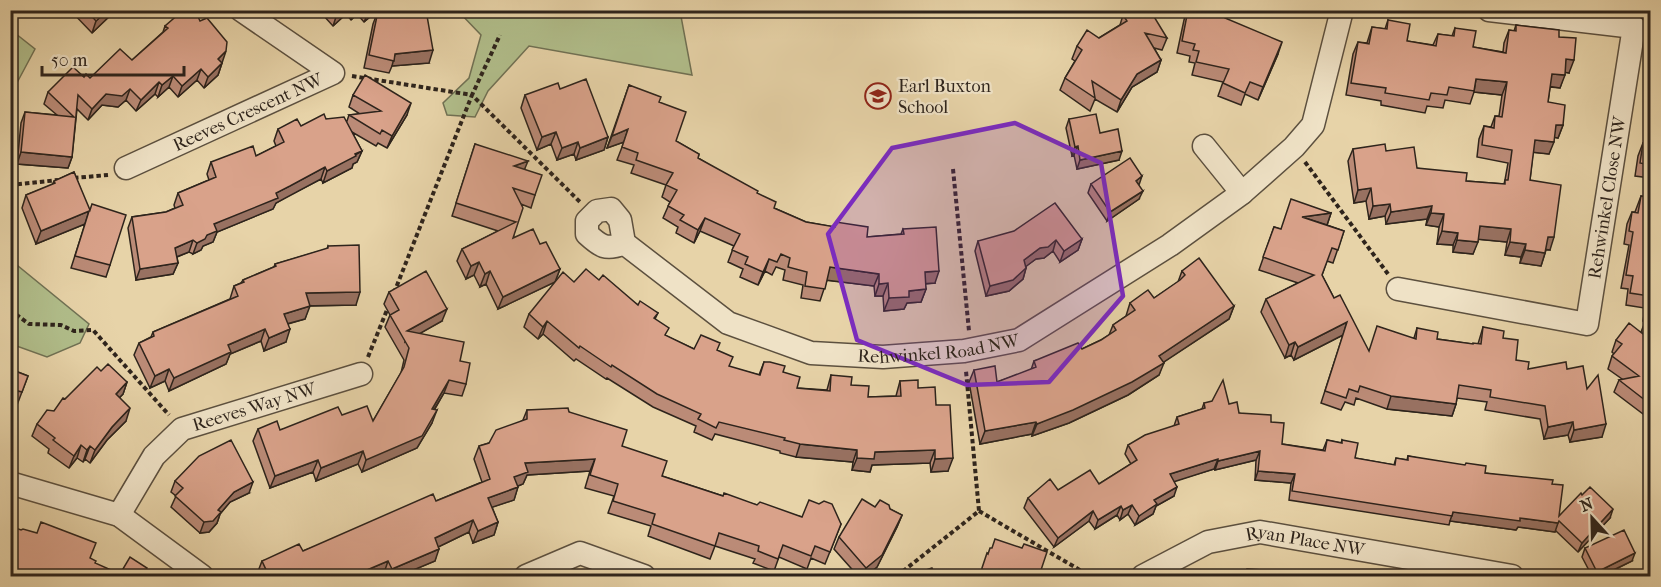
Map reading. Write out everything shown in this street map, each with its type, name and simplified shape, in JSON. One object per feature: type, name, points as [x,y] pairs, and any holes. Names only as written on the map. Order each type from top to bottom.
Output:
[{"type":"street","name":"Reeves Crescent NW","points":[[242,10],[333,73]]},
{"type":"street","name":"Rehwinkel Road NW","points":[[592,215],[597,211],[611,209],[620,220],[624,243],[728,323],[811,353],[883,357],[967,350],[1019,340],[1170,245],[1242,193],[1294,147],[1313,125],[1342,10]]},
{"type":"street","name":"Rehwinkel Close NW","points":[[1398,288],[1587,324],[1634,27],[1489,10]]},
{"type":"street","name":"Reeves Crescent NW","points":[[126,168],[333,73]]},
{"type":"street","points":[[1204,146],[1242,193]]},
{"type":"street","name":"Reeves Way NW","points":[[119,515],[154,456],[182,429],[361,374]]},
{"type":"street","points":[[10,483],[119,515],[202,576]]},
{"type":"street","name":"Ryan Place NW","points":[[1143,576],[1208,542],[1260,532],[1512,576]]},
{"type":"street","points":[[526,576],[580,553],[644,576]]},
{"type":"path","points":[[361,374],[472,95],[500,35]]},
{"type":"path","points":[[333,73],[472,95],[592,215]]},
{"type":"path","points":[[1294,147],[1398,288]]},
{"type":"path","points":[[10,184],[113,175],[126,168]]},
{"type":"path","points":[[953,169],[979,511]]},
{"type":"path","points":[[10,310],[29,324],[61,324],[74,331],[93,330],[182,429]]},
{"type":"path","points":[[897,576],[979,511]]},
{"type":"path","points":[[979,511],[1090,576]]},
{"type":"highlighted area","points":[[1015,123],[1101,163],[1123,296],[1049,382],[967,385],[857,340],[828,234],[892,148]]},
{"type":"green space","points":[[458,11],[680,11],[692,75],[529,46],[488,91],[475,117],[447,115],[443,103],[469,78],[481,35]]},
{"type":"green space","points":[[11,30],[35,49],[11,94]]},
{"type":"green space","points":[[10,258],[89,324],[80,343],[47,357],[11,344]]},
{"type":"building","points":[[86,10],[108,10],[96,21]]},
{"type":"building","points":[[426,10],[433,50],[395,54],[394,61],[369,55],[378,11]]},
{"type":"building","points":[[1132,10],[1141,14],[1150,10],[1167,38],[1145,33],[1161,60],[1137,74],[1121,100],[1092,81],[1095,98],[1065,78],[1082,50],[1077,46],[1087,30],[1099,38],[1127,21],[1123,15]]},
{"type":"building","points":[[1188,10],[1204,10],[1225,15],[1225,18],[1282,42],[1263,87],[1250,82],[1245,93],[1223,83],[1229,69],[1196,62],[1199,51],[1193,50],[1195,44],[1182,41]]},
{"type":"building","points":[[196,12],[200,21],[207,18],[227,42],[226,51],[218,59],[222,63],[208,77],[201,69],[182,86],[173,76],[162,85],[159,82],[141,100],[130,89],[122,96],[106,94],[92,109],[78,95],[72,157],[21,152],[25,112],[74,117],[48,92],[73,67],[84,77],[86,74],[90,78],[120,49],[132,60],[168,28],[165,26],[180,13]]},
{"type":"building","points":[[1388,20],[1410,24],[1407,41],[1436,46],[1438,34],[1454,36],[1455,28],[1476,31],[1473,47],[1506,53],[1509,30],[1516,31],[1516,25],[1559,30],[1559,37],[1576,38],[1574,60],[1566,59],[1565,75],[1552,74],[1548,102],[1565,105],[1563,125],[1556,125],[1554,142],[1535,140],[1530,180],[1561,185],[1554,237],[1548,237],[1545,253],[1525,250],[1526,244],[1510,242],[1511,229],[1480,226],[1478,242],[1457,240],[1458,233],[1442,231],[1444,214],[1431,213],[1432,206],[1391,212],[1390,204],[1373,206],[1371,188],[1358,190],[1353,149],[1385,144],[1386,151],[1414,147],[1417,168],[1467,173],[1466,181],[1505,184],[1505,180],[1508,180],[1512,150],[1482,145],[1484,126],[1494,128],[1495,116],[1502,117],[1507,82],[1476,79],[1474,91],[1449,87],[1447,95],[1431,93],[1429,100],[1385,93],[1386,88],[1351,83],[1358,42],[1369,44],[1372,27],[1387,29]]},
{"type":"building","points":[[365,75],[411,103],[392,136],[382,130],[380,134],[349,115],[381,111],[353,95]]},
{"type":"building","points":[[586,79],[608,137],[580,148],[578,142],[562,148],[556,132],[542,137],[525,95],[558,83],[560,89]]},
{"type":"building","points":[[629,85],[661,97],[659,102],[686,112],[676,141],[699,154],[698,158],[776,202],[774,208],[806,222],[835,227],[836,222],[868,227],[867,237],[904,234],[903,229],[936,227],[939,271],[925,272],[926,289],[909,291],[909,297],[889,298],[888,283],[879,284],[879,274],[830,267],[825,289],[805,286],[807,272],[788,267],[790,258],[781,254],[777,262],[769,259],[763,272],[745,264],[748,257],[732,250],[740,234],[705,218],[698,230],[680,220],[684,215],[668,206],[677,190],[666,185],[673,173],[636,160],[638,153],[622,147],[628,129],[612,136]]},
{"type":"building","points":[[324,114],[326,119],[344,117],[362,151],[327,171],[325,167],[276,193],[278,198],[214,224],[217,231],[207,235],[205,239],[197,243],[193,240],[175,248],[178,263],[140,269],[132,217],[166,212],[183,205],[178,193],[216,177],[211,162],[253,146],[256,156],[284,142],[278,129],[297,119],[301,126]]},
{"type":"building","points":[[1096,114],[1100,133],[1118,129],[1122,151],[1080,160],[1069,119]]},
{"type":"building","points":[[1650,132],[1650,165],[1640,163],[1643,143],[1649,144]]},
{"type":"building","points":[[475,144],[528,161],[514,166],[542,175],[535,195],[513,188],[523,208],[513,238],[533,229],[540,244],[546,242],[560,269],[503,297],[490,271],[485,274],[479,262],[471,266],[462,249],[516,222],[456,203]]},
{"type":"building","points":[[1130,158],[1142,176],[1136,181],[1143,191],[1110,212],[1091,184]]},
{"type":"building","points":[[74,172],[90,210],[92,204],[126,215],[110,265],[75,256],[89,211],[41,231],[26,195]]},
{"type":"building","points":[[1641,196],[1650,198],[1650,296],[1630,293],[1633,276],[1626,275],[1633,232],[1629,231],[1632,212],[1638,213]]},
{"type":"building","points":[[1291,199],[1331,213],[1302,217],[1344,231],[1338,250],[1332,248],[1322,275],[1334,298],[1340,295],[1369,351],[1377,326],[1416,339],[1417,328],[1438,332],[1437,339],[1473,344],[1481,344],[1483,327],[1504,331],[1503,338],[1518,340],[1516,360],[1529,362],[1528,369],[1566,362],[1567,369],[1583,366],[1587,389],[1598,375],[1606,424],[1574,430],[1573,422],[1548,427],[1545,406],[1490,397],[1491,390],[1459,385],[1456,404],[1391,396],[1360,386],[1358,392],[1349,389],[1346,398],[1325,391],[1347,322],[1298,347],[1295,342],[1289,345],[1266,299],[1314,275],[1263,257],[1274,227],[1281,229]]},
{"type":"building","points":[[1055,203],[1082,239],[1064,251],[1056,240],[1048,247],[1040,248],[1024,260],[1026,268],[1013,280],[990,286],[978,241],[1014,231]]},
{"type":"building","points":[[359,245],[360,292],[306,293],[310,306],[284,314],[290,329],[269,338],[265,329],[228,345],[231,352],[174,378],[169,369],[155,376],[139,343],[154,336],[153,332],[238,296],[234,286],[276,266],[275,264],[328,248],[328,246]]},
{"type":"building","points":[[1199,258],[1234,306],[1159,356],[1164,363],[1132,382],[1037,424],[1036,422],[985,431],[974,370],[995,366],[997,382],[1036,367],[1034,361],[1078,343],[1082,349],[1101,340],[1116,330],[1113,325],[1135,310],[1130,303],[1148,290],[1154,298],[1180,280],[1185,275],[1182,271]]},
{"type":"building","points":[[586,269],[599,280],[603,275],[638,305],[640,301],[658,313],[654,318],[669,328],[665,335],[694,349],[701,335],[720,343],[717,350],[733,357],[729,366],[760,375],[764,362],[770,362],[785,366],[783,372],[800,377],[797,388],[830,391],[831,375],[852,377],[851,385],[869,386],[868,397],[901,396],[900,381],[918,380],[918,388],[935,387],[936,405],[950,405],[953,458],[935,459],[935,450],[875,452],[874,459],[857,458],[857,450],[800,444],[784,440],[785,438],[719,422],[716,428],[698,419],[701,414],[657,394],[580,346],[579,348],[547,321],[543,327],[529,314],[563,272],[574,282]]},
{"type":"building","points":[[426,271],[447,309],[407,331],[464,342],[460,361],[470,363],[466,384],[449,380],[432,409],[437,410],[422,436],[366,460],[363,451],[321,468],[318,460],[275,476],[258,429],[277,421],[280,430],[338,407],[342,415],[367,406],[373,421],[404,367],[409,348],[390,315],[399,310],[389,292]]},
{"type":"building","points":[[1646,319],[1650,322],[1650,404],[1619,380],[1639,376],[1612,356],[1622,344],[1616,340],[1629,323],[1643,334]]},
{"type":"building","points":[[108,364],[127,382],[116,394],[130,408],[95,450],[90,446],[87,450],[81,445],[74,456],[37,424],[47,410],[54,411],[63,398],[65,399],[97,367],[101,371]]},
{"type":"building","points":[[10,369],[28,376],[22,392],[18,391],[10,411]]},
{"type":"building","points":[[1223,380],[1229,404],[1237,402],[1239,413],[1271,415],[1271,422],[1284,423],[1282,444],[1325,451],[1327,440],[1342,443],[1342,440],[1358,443],[1355,458],[1395,465],[1396,458],[1408,460],[1408,456],[1486,466],[1485,473],[1553,480],[1552,484],[1563,485],[1559,516],[1590,487],[1613,509],[1582,543],[1559,521],[1558,523],[1520,518],[1520,521],[1453,512],[1452,516],[1292,491],[1295,474],[1258,471],[1260,451],[1218,461],[1218,459],[1170,474],[1177,487],[1154,500],[1157,504],[1139,516],[1132,505],[1123,510],[1121,506],[1098,520],[1093,511],[1058,538],[1028,498],[1050,479],[1058,490],[1090,470],[1099,484],[1137,460],[1128,445],[1145,435],[1179,424],[1177,417],[1205,408],[1204,403],[1212,401]]},
{"type":"building","points":[[568,408],[569,412],[627,430],[622,446],[667,461],[662,476],[723,496],[724,493],[757,505],[760,502],[802,517],[809,500],[819,504],[824,501],[832,504],[841,524],[830,552],[815,546],[811,556],[783,545],[778,559],[758,551],[759,546],[719,533],[715,546],[652,524],[655,514],[613,501],[618,484],[590,475],[595,459],[525,463],[528,472],[514,477],[518,487],[488,498],[498,522],[478,531],[473,520],[435,538],[439,549],[392,569],[388,561],[355,576],[269,576],[262,561],[299,544],[303,551],[433,494],[436,501],[490,479],[479,446],[489,443],[496,430],[527,419],[527,410]]},
{"type":"building","points":[[231,440],[253,482],[234,492],[218,510],[221,512],[213,521],[204,522],[175,496],[183,488],[175,481],[199,456]]},
{"type":"building","points":[[862,499],[875,507],[880,500],[889,505],[890,509],[902,515],[882,555],[866,568],[839,537]]},
{"type":"building","points":[[41,522],[96,543],[90,558],[96,561],[95,563],[120,574],[130,557],[147,568],[142,576],[18,576],[10,574],[10,526],[37,533]]},
{"type":"building","points":[[1624,530],[1635,553],[1597,572],[1585,548]]},
{"type":"building","points":[[995,539],[1022,548],[1024,544],[1047,552],[1039,576],[981,576],[987,553],[992,548]]},
{"type":"building","points":[[932,568],[936,576],[905,576],[920,570],[920,572]]},
{"type":"building","points":[[1247,569],[1295,572],[1295,576],[1247,576]]},
{"type":"building","points":[[1599,572],[1650,573],[1650,576],[1601,576]]},
{"type":"place","name":"Earl Buxton School","points":[[878,96]]}]
